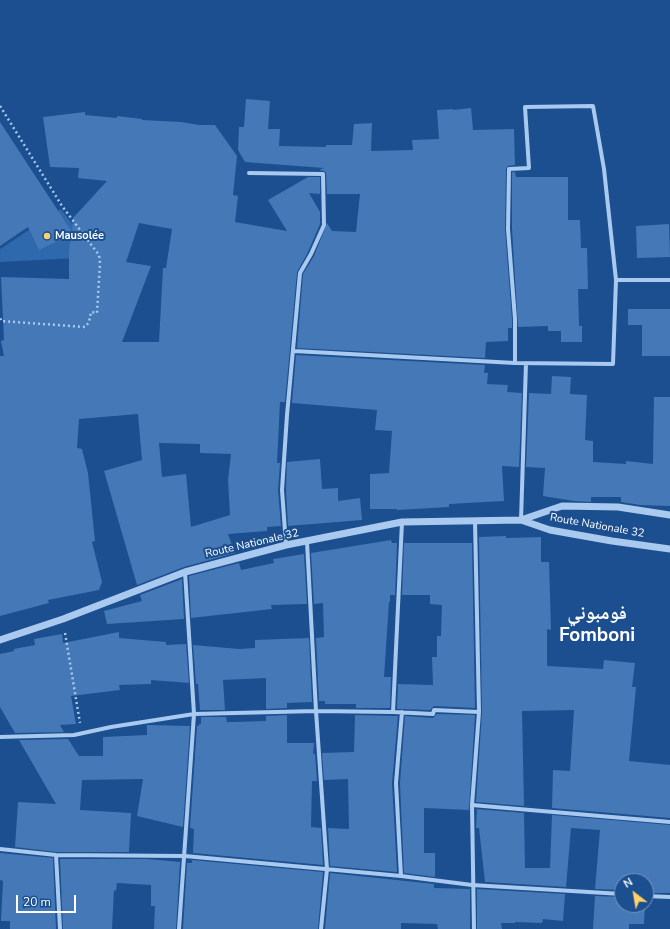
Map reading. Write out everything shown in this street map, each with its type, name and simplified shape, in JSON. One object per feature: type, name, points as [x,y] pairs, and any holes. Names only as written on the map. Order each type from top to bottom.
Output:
[{"type":"street","points":[[294,351],[515,363],[613,364],[616,280],[604,168],[593,106],[525,107],[529,168],[510,169],[508,229],[515,319],[515,363]]},
{"type":"street","points":[[249,173],[323,174],[324,225],[311,254],[300,273],[287,415],[282,490],[286,545]]},
{"type":"street","points":[[616,280],[670,280]]},
{"type":"street","points":[[521,520],[526,363]]},
{"type":"street","name":"Route Nationale 32","points":[[0,640],[62,619],[184,572],[286,545],[402,522],[521,520],[562,506],[618,507],[670,515]]},
{"type":"street","name":"Route Nationale 32","points":[[521,520],[550,530],[670,549]]},
{"type":"street","points":[[474,929],[472,885],[472,805],[479,712],[475,521]]},
{"type":"street","points":[[393,712],[402,522]]},
{"type":"street","points":[[307,542],[316,711],[327,868],[321,929]]},
{"type":"street","points":[[179,929],[194,714],[184,572]]},
{"type":"street","points":[[0,737],[74,734],[194,714],[316,711],[402,712],[433,714],[434,710],[479,712]]},
{"type":"street","points":[[401,876],[396,783],[402,712]]},
{"type":"street","points":[[472,805],[670,822]]},
{"type":"street","points":[[0,850],[56,855],[184,856],[327,868],[472,885],[614,894]]},
{"type":"street","points":[[56,855],[60,929]]},
{"type":"street","points":[[654,896],[670,897]]},
{"type":"path","points":[[0,106],[62,206],[99,256],[100,263],[97,313],[92,312],[86,327],[1,321],[0,316]]},
{"type":"path","points":[[62,619],[82,733]]},
{"type":"shaded area","points":[[61,209],[97,257],[0,262],[0,249]]},
{"type":"building","points":[[246,99],[270,101],[268,129],[280,129],[279,146],[326,147],[326,145],[352,145],[354,124],[372,123],[371,151],[413,150],[412,140],[439,139],[437,110],[471,108],[473,130],[514,129],[515,165],[508,166],[506,169],[505,229],[512,319],[512,328],[508,328],[508,341],[486,342],[485,358],[297,348],[303,274],[314,256],[327,223],[332,231],[356,232],[360,194],[327,194],[326,173],[319,170],[324,168],[245,162],[238,150],[239,127],[244,127]]},
{"type":"building","points":[[85,112],[85,115],[117,118],[117,116],[142,120],[215,125],[237,156],[233,195],[238,196],[235,222],[287,231],[268,200],[308,177],[320,177],[320,194],[309,193],[320,212],[320,224],[308,252],[297,272],[285,402],[280,402],[277,463],[280,463],[278,490],[281,526],[267,527],[267,531],[228,534],[235,553],[184,567],[137,585],[104,471],[142,460],[138,414],[79,419],[77,448],[82,449],[88,473],[95,541],[92,542],[102,582],[99,590],[48,600],[49,603],[0,616],[0,356],[4,356],[1,341],[4,340],[1,277],[69,279],[69,251],[71,235],[39,250],[28,227],[0,246],[0,122],[72,232],[73,218],[107,181],[78,178],[79,168],[50,167],[43,117]],"holes":[[[139,223],[172,229],[166,268],[163,268],[159,342],[122,342],[151,266],[126,262]],[[159,443],[200,444],[200,453],[231,454],[228,480],[230,515],[191,527],[186,474],[162,477]]]},
{"type":"building","points":[[512,172],[515,172],[516,177],[568,177],[568,220],[580,220],[581,248],[587,248],[588,289],[578,289],[579,326],[582,326],[582,342],[561,342],[561,331],[548,331],[548,326],[518,327],[512,229]]},
{"type":"building","points":[[669,224],[670,257],[637,258],[636,226]]},
{"type":"building","points":[[628,309],[670,309],[670,356],[642,356],[642,325],[628,325]]},
{"type":"building","points":[[296,355],[485,365],[484,373],[488,373],[487,384],[508,385],[507,392],[522,393],[519,467],[502,466],[504,501],[449,504],[449,507],[397,510],[370,509],[370,474],[389,473],[392,431],[375,430],[377,410],[292,403]]},
{"type":"building","points":[[552,376],[571,377],[570,394],[587,395],[585,440],[593,441],[593,462],[626,464],[626,461],[653,464],[654,397],[670,397],[670,506],[640,505],[621,502],[621,497],[591,497],[591,502],[543,496],[545,468],[526,467],[529,393],[551,394]]},
{"type":"building","points":[[320,459],[322,489],[338,488],[338,501],[360,498],[362,520],[288,526],[286,490],[287,462]]},
{"type":"building","points":[[506,536],[506,538],[541,537],[541,562],[549,562],[551,630],[547,629],[547,666],[603,669],[604,660],[635,663],[632,687],[636,687],[629,761],[670,765],[670,818],[552,808],[553,770],[570,771],[574,710],[522,711],[524,806],[476,802],[482,712],[479,537]]},
{"type":"building","points":[[391,540],[392,543],[397,543],[395,595],[390,595],[389,602],[384,677],[391,677],[390,708],[356,708],[356,704],[325,704],[325,701],[319,701],[316,638],[324,637],[323,603],[314,604],[311,553]]},
{"type":"building","points":[[404,543],[472,543],[475,708],[434,706],[430,710],[397,709],[398,684],[433,685],[432,657],[437,657],[437,636],[441,636],[442,605],[430,604],[430,595],[402,595]]},
{"type":"building","points":[[304,554],[307,604],[271,605],[272,609],[191,618],[189,576],[239,563],[241,570],[274,563],[273,559]]},
{"type":"building","points":[[182,579],[184,619],[107,624],[104,611],[142,601],[140,595]]},
{"type":"building","points":[[119,632],[119,638],[166,642],[166,645],[186,644],[189,683],[151,680],[151,684],[119,685],[120,690],[71,696],[76,724],[60,725],[64,732],[15,733],[0,707],[0,654],[14,651],[14,649],[35,645],[34,639],[62,634],[63,643]]},
{"type":"building","points":[[309,638],[312,702],[287,703],[287,708],[266,709],[266,678],[223,680],[225,710],[200,710],[193,645],[239,649],[255,648],[255,640]]},
{"type":"building","points":[[437,714],[475,715],[469,810],[424,808],[424,853],[435,853],[435,877],[404,873],[400,783],[405,716],[433,718]]},
{"type":"building","points":[[287,715],[287,743],[314,743],[313,754],[315,754],[317,781],[312,781],[311,827],[321,828],[323,865],[193,853],[194,829],[190,828],[197,726],[201,724],[201,717],[226,717],[227,722],[234,722],[266,721],[266,716]]},
{"type":"building","points":[[355,715],[398,716],[392,783],[397,872],[330,866],[328,828],[349,829],[348,779],[324,780],[322,753],[354,752]]},
{"type":"building","points":[[147,725],[190,726],[183,827],[137,816],[143,779],[82,780],[80,810],[131,813],[129,852],[56,852],[15,847],[18,802],[56,804],[19,740],[68,739],[79,756],[103,756],[103,737],[147,735]]},
{"type":"building","points":[[476,809],[524,813],[525,868],[550,868],[552,815],[670,825],[670,893],[654,893],[654,873],[614,873],[614,890],[595,889],[600,830],[571,828],[566,887],[485,882],[479,828],[476,828]]},
{"type":"building","points":[[0,853],[53,858],[56,929],[10,929],[10,921],[1,921],[3,881],[0,880]]},
{"type":"building","points":[[60,859],[147,859],[180,862],[176,929],[154,929],[155,906],[151,906],[151,885],[117,883],[116,891],[114,890],[112,929],[63,929]]},
{"type":"building","points":[[192,860],[323,872],[318,929],[183,929],[187,863],[192,863]]},
{"type":"building","points":[[330,873],[434,884],[434,888],[470,889],[470,929],[438,929],[437,924],[401,923],[401,929],[325,929]]},
{"type":"building","points":[[477,889],[565,894],[563,921],[543,919],[542,923],[501,923],[502,929],[477,929]]},
{"type":"building","points":[[595,896],[614,897],[614,913],[645,913],[644,924],[629,924],[629,929],[593,929]]},
{"type":"place","name":"Mausolée","points":[[47,236]]},
{"type":"district","name":"فومبوني Fomboni","points":[[597,625]]}]
